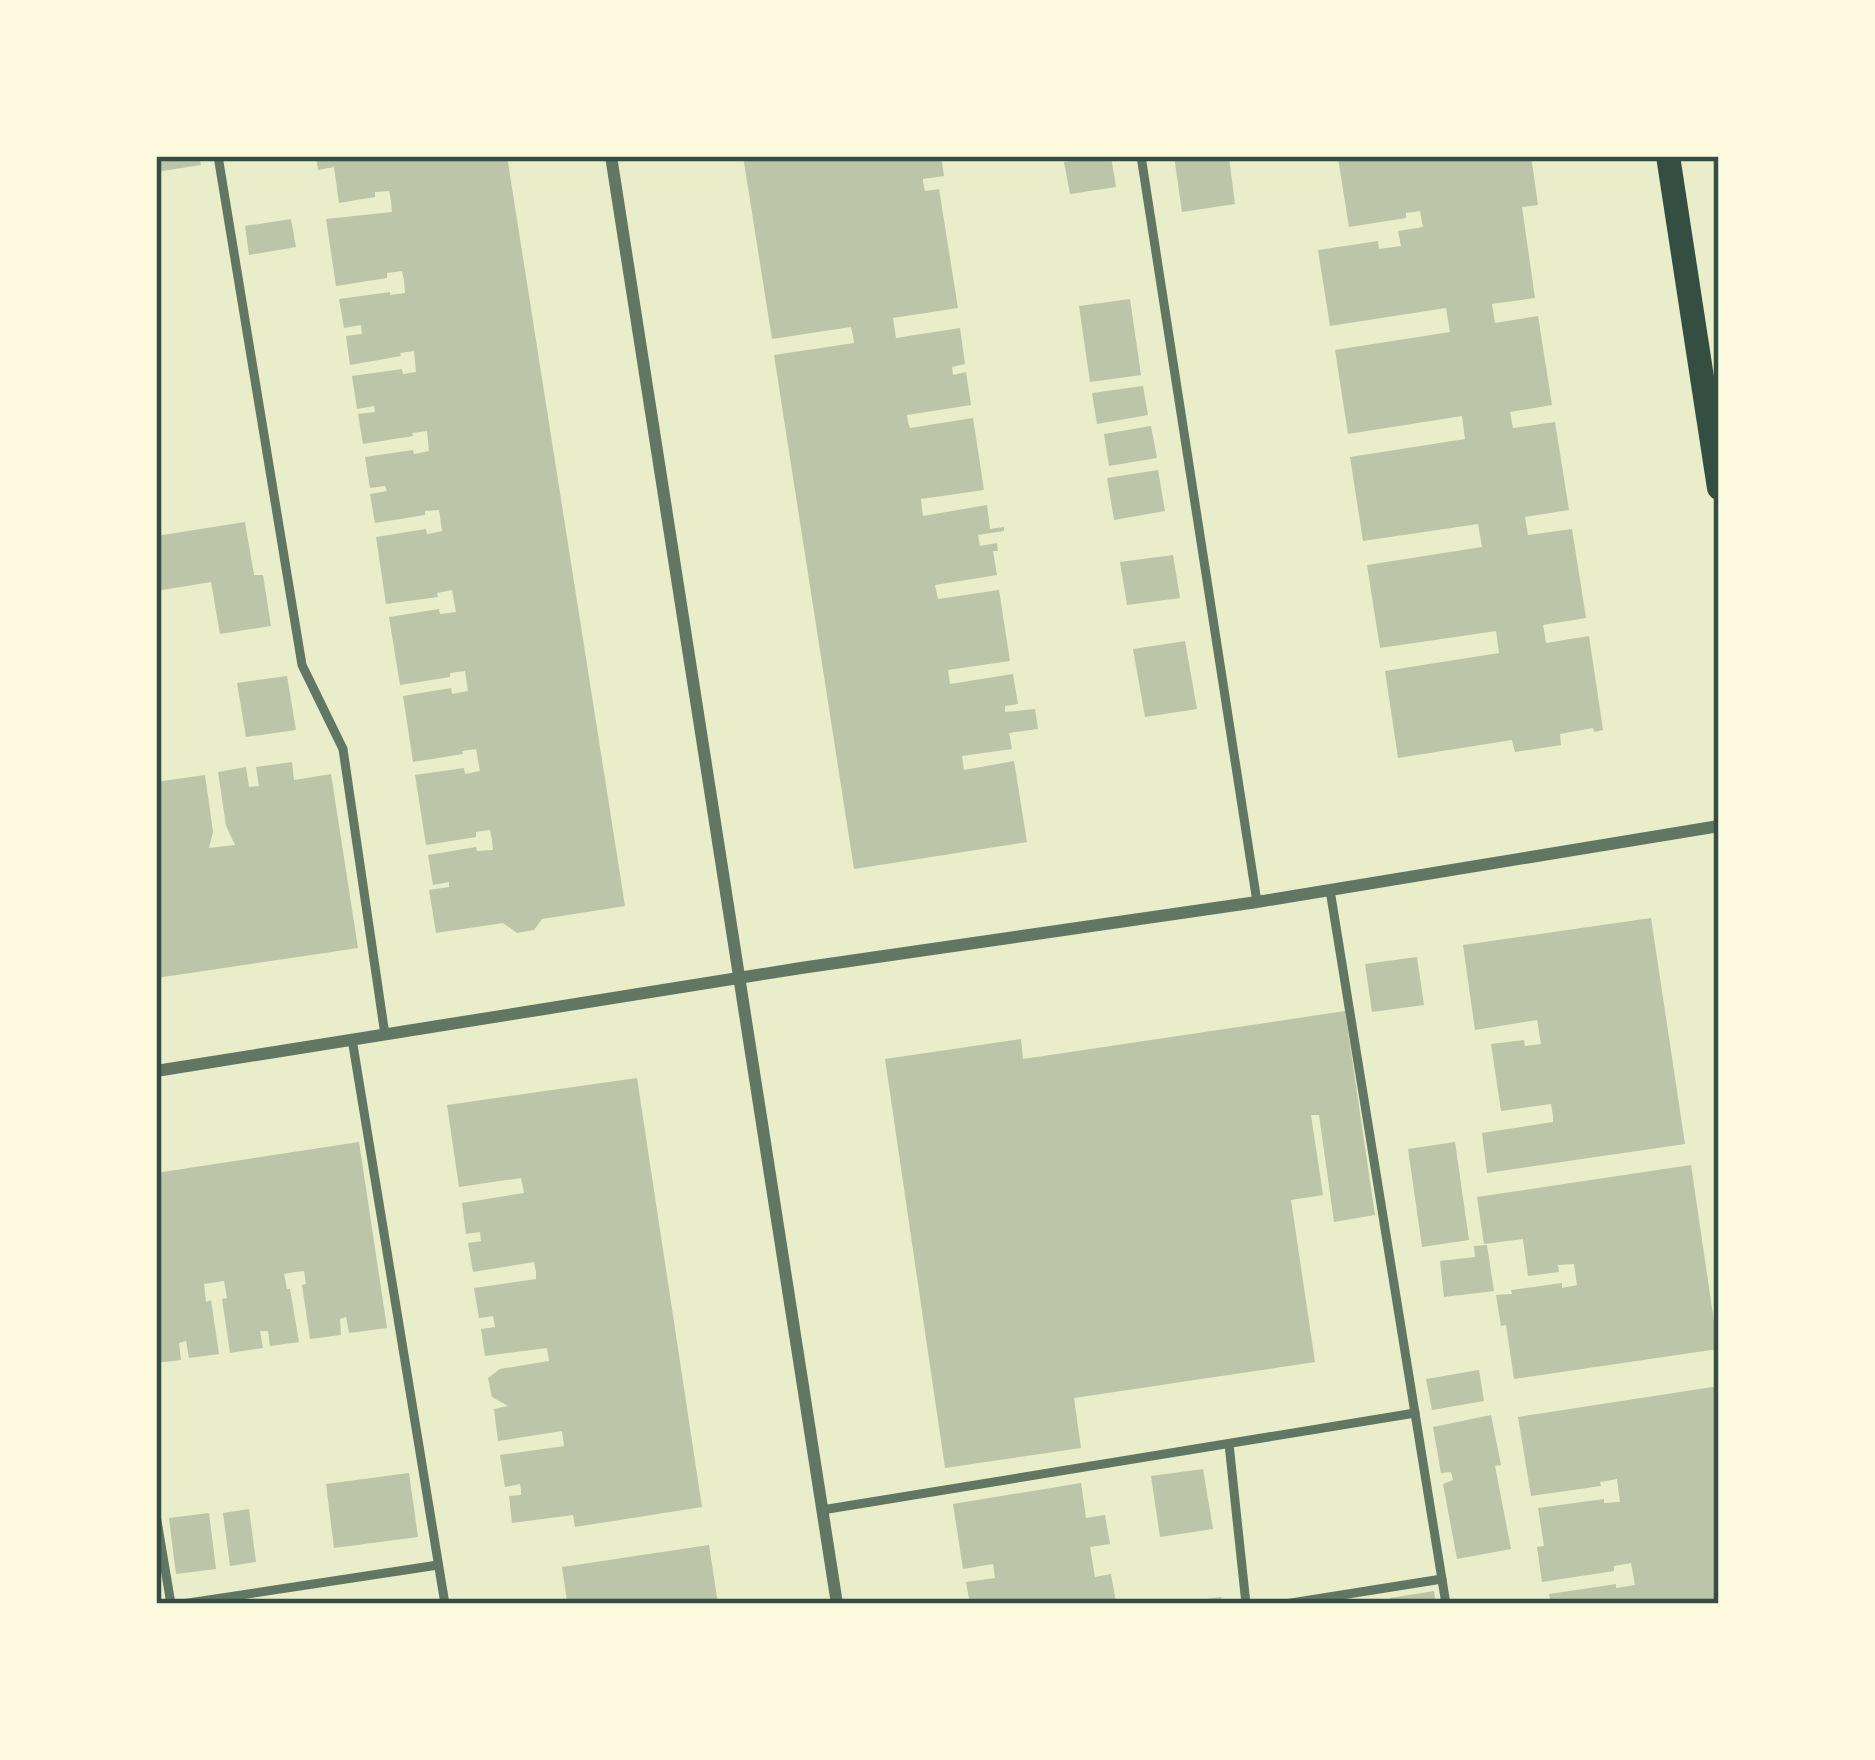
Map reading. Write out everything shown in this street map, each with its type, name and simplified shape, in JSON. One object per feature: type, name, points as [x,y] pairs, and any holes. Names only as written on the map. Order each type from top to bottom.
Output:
[{"type":"main road","points":[[1668,156],[1719,488]]},
{"type":"street","points":[[611,156],[837,1604]]},
{"type":"street","points":[[156,1071],[1719,826]]},
{"type":"lane","points":[[218,156],[302,665],[343,749],[385,1035]]},
{"type":"lane","points":[[1141,156],[1257,902]]},
{"type":"lane","points":[[1330,890],[1446,1604]]},
{"type":"lane","points":[[352,1039],[445,1604]]},
{"type":"lane","points":[[822,1510],[1415,1413]]},
{"type":"lane","points":[[1229,1444],[1246,1604]]},
{"type":"lane","points":[[156,1515],[171,1604]]},
{"type":"lane","points":[[182,1604],[438,1565]]},
{"type":"lane","points":[[1285,1604],[1442,1579]]},
{"type":"building","points":[[156,156],[199,156],[201,165],[156,172]]},
{"type":"building","points":[[316,156],[507,156],[625,906],[542,919],[534,930],[517,933],[503,923],[436,933],[429,890],[449,887],[449,882],[433,885],[428,855],[476,847],[477,851],[493,850],[492,840],[490,830],[476,832],[476,837],[426,845],[415,775],[464,768],[465,774],[480,771],[476,749],[413,762],[403,696],[451,688],[452,694],[468,691],[465,671],[400,685],[389,617],[439,609],[440,614],[456,612],[452,590],[437,593],[438,597],[386,604],[376,537],[442,531],[439,510],[375,523],[370,494],[387,491],[385,486],[370,488],[365,457],[429,451],[427,431],[363,444],[358,414],[375,412],[374,406],[357,409],[352,376],[402,369],[403,374],[416,372],[414,351],[350,365],[346,336],[362,334],[361,325],[344,328],[339,299],[405,293],[404,280],[402,271],[336,286],[326,219],[392,212],[391,201],[389,191],[339,203],[334,167],[318,170]]},
{"type":"building","points":[[743,156],[941,156],[944,176],[923,182],[925,191],[939,189],[958,308],[893,318],[896,338],[960,328],[965,364],[952,367],[953,375],[966,372],[971,405],[907,415],[910,428],[973,418],[984,490],[921,499],[923,516],[987,505],[990,529],[1004,527],[1004,531],[978,535],[980,546],[997,543],[998,551],[993,551],[997,575],[935,585],[938,599],[999,590],[1010,661],[948,670],[950,684],[1013,674],[1018,704],[1005,706],[1005,712],[1035,709],[1038,729],[1009,733],[1012,749],[962,756],[964,770],[1014,761],[1027,842],[854,869],[774,355],[854,343],[853,336],[851,327],[772,339]]},
{"type":"building","points":[[1111,156],[1116,187],[1070,194],[1064,162]]},
{"type":"building","points":[[1174,156],[1229,158],[1235,204],[1182,212]]},
{"type":"building","points":[[1531,156],[1538,205],[1522,207],[1535,298],[1492,304],[1495,323],[1538,316],[1552,405],[1510,412],[1513,428],[1555,422],[1569,510],[1525,517],[1528,535],[1572,529],[1586,618],[1543,625],[1546,643],[1589,636],[1603,730],[1560,734],[1561,745],[1515,752],[1512,740],[1398,758],[1385,671],[1499,653],[1496,631],[1380,648],[1367,565],[1482,547],[1478,524],[1363,541],[1350,457],[1465,439],[1462,416],[1348,434],[1335,350],[1450,332],[1446,308],[1330,326],[1318,250],[1378,241],[1379,249],[1401,246],[1398,231],[1423,227],[1420,211],[1406,213],[1406,218],[1349,227],[1338,158]]},
{"type":"building","points":[[291,219],[296,247],[249,255],[245,226]]},
{"type":"building","points":[[1130,299],[1141,375],[1090,382],[1079,306]]},
{"type":"building","points":[[1143,386],[1148,415],[1097,424],[1092,393]]},
{"type":"building","points":[[1151,426],[1157,458],[1109,466],[1104,434]]},
{"type":"building","points":[[1158,470],[1165,511],[1114,520],[1107,478]]},
{"type":"building","points":[[245,522],[254,575],[263,575],[271,626],[220,634],[211,582],[156,591],[156,536]]},
{"type":"building","points":[[1173,555],[1180,598],[1127,605],[1120,562]]},
{"type":"building","points":[[1185,641],[1197,709],[1145,717],[1133,649]]},
{"type":"building","points":[[287,676],[296,730],[246,737],[237,683]]},
{"type":"building","points":[[292,762],[294,780],[331,774],[358,948],[156,978],[156,782],[205,775],[213,832],[209,848],[235,845],[226,826],[218,772],[246,767],[249,787],[259,786],[256,767]]},
{"type":"building","points":[[1651,918],[1685,1144],[1487,1173],[1482,1133],[1553,1122],[1553,1116],[1551,1104],[1501,1111],[1491,1044],[1524,1040],[1525,1046],[1541,1044],[1537,1020],[1475,1030],[1463,945]]},
{"type":"building","points":[[1417,957],[1424,1005],[1372,1012],[1365,964]]},
{"type":"building","points":[[1345,1011],[1375,1215],[1334,1222],[1319,1115],[1311,1115],[1323,1195],[1291,1200],[1315,1362],[1074,1398],[1081,1448],[945,1468],[885,1059],[1021,1039],[1023,1059]]},
{"type":"building","points":[[637,1078],[702,1507],[575,1527],[573,1515],[512,1523],[509,1496],[521,1495],[520,1484],[505,1487],[500,1455],[564,1446],[562,1431],[498,1441],[494,1409],[508,1406],[492,1397],[488,1378],[500,1369],[549,1361],[547,1348],[485,1356],[481,1329],[495,1327],[493,1316],[479,1318],[474,1288],[536,1279],[536,1272],[534,1262],[473,1272],[468,1243],[481,1241],[480,1232],[466,1234],[462,1203],[524,1193],[521,1178],[459,1187],[447,1105]]},
{"type":"building","points":[[359,1142],[387,1328],[349,1333],[346,1317],[340,1319],[341,1335],[310,1339],[304,1271],[295,1272],[284,1274],[299,1342],[270,1346],[268,1331],[260,1331],[263,1348],[230,1353],[224,1281],[204,1284],[219,1354],[189,1358],[186,1341],[179,1343],[181,1360],[156,1363],[156,1173]]},
{"type":"building","points":[[1455,1142],[1469,1240],[1422,1247],[1408,1149]]},
{"type":"building","points":[[1691,1165],[1718,1349],[1514,1379],[1496,1295],[1562,1283],[1562,1288],[1577,1285],[1574,1264],[1558,1265],[1559,1272],[1528,1276],[1523,1239],[1484,1244],[1477,1197]]},
{"type":"building","points":[[1487,1245],[1494,1291],[1444,1297],[1440,1261],[1475,1257],[1474,1246]]},
{"type":"building","points":[[1479,1370],[1484,1401],[1432,1410],[1426,1379]]},
{"type":"building","points":[[1719,1386],[1719,1604],[1551,1604],[1549,1594],[1635,1585],[1631,1563],[1614,1566],[1614,1571],[1542,1582],[1537,1547],[1544,1546],[1538,1508],[1604,1499],[1604,1503],[1620,1502],[1617,1479],[1600,1482],[1601,1486],[1531,1496],[1518,1417]]},
{"type":"building","points":[[1491,1415],[1511,1549],[1457,1559],[1443,1484],[1453,1480],[1451,1472],[1441,1473],[1433,1427]]},
{"type":"building","points":[[1203,1469],[1213,1529],[1160,1537],[1151,1476]]},
{"type":"building","points":[[409,1473],[418,1537],[334,1548],[326,1484]]},
{"type":"building","points":[[1081,1483],[1086,1518],[1105,1515],[1110,1544],[1090,1547],[1095,1577],[1111,1574],[1116,1602],[970,1604],[966,1582],[995,1578],[993,1564],[963,1569],[953,1504]]},
{"type":"building","points":[[249,1509],[256,1562],[230,1566],[223,1513]]},
{"type":"building","points":[[209,1513],[216,1569],[176,1574],[169,1518]]},
{"type":"building","points":[[709,1545],[718,1604],[567,1601],[562,1567]]},
{"type":"building","points":[[1434,1591],[1436,1604],[1391,1604],[1390,1598]]},
{"type":"building","points":[[1221,1597],[1222,1604],[1191,1604],[1191,1601]]}]
